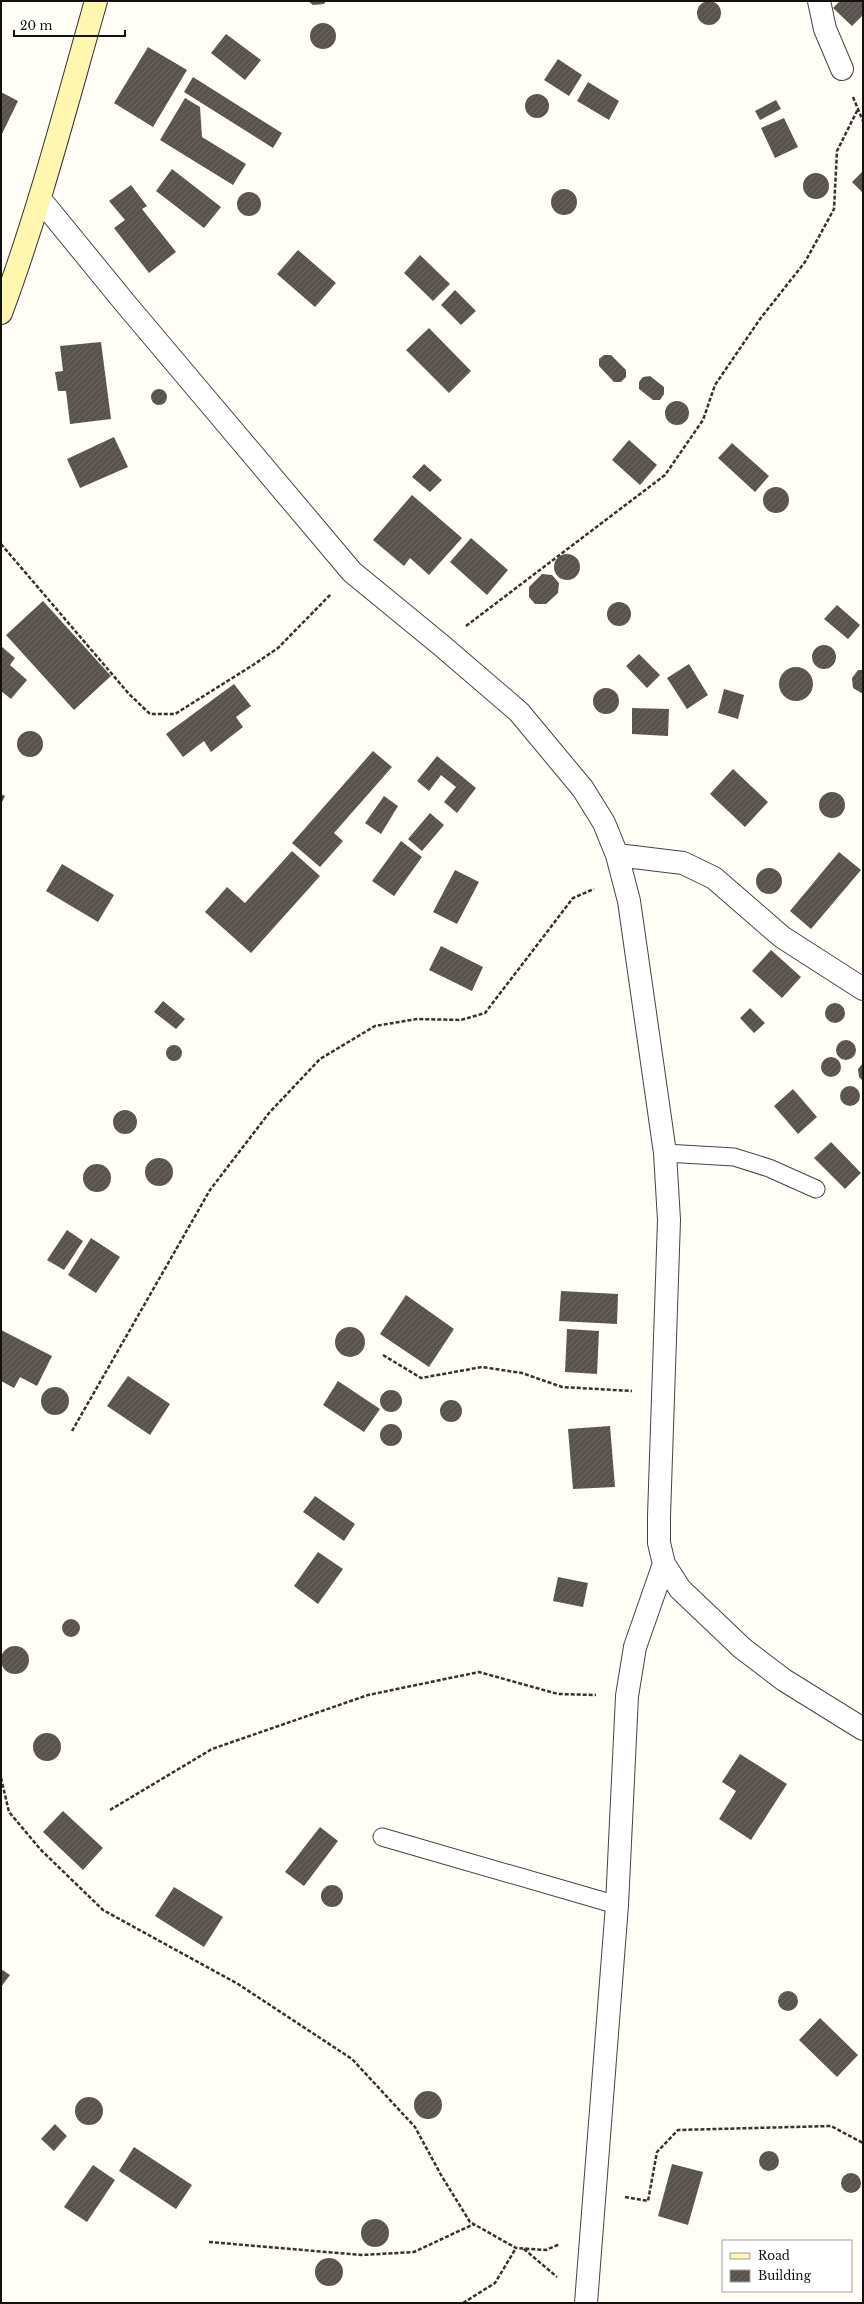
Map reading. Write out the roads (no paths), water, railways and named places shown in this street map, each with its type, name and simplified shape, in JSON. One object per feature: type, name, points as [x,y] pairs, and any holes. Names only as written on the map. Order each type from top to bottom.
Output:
[{"type":"street","points":[[1,313],[23,253],[40,199],[96,1]]},
{"type":"street","points":[[819,1],[825,29],[842,69]]},
{"type":"street","points":[[40,199],[281,490],[352,572],[441,645],[519,712],[554,752],[583,789],[604,823],[617,855],[629,901],[665,1153],[669,1220],[659,1516],[659,1543],[664,1564],[680,1589],[742,1648],[784,1680],[863,1729]]},
{"type":"street","points":[[617,855],[683,863],[714,878],[782,937],[863,989]]},
{"type":"street","points":[[586,2303],[593,2230],[594,2191],[617,1905],[627,1696],[634,1647],[664,1564]]},
{"type":"lane","points":[[665,1153],[734,1156],[769,1168],[816,1189]]},
{"type":"lane","points":[[382,1837],[617,1905]]}]
